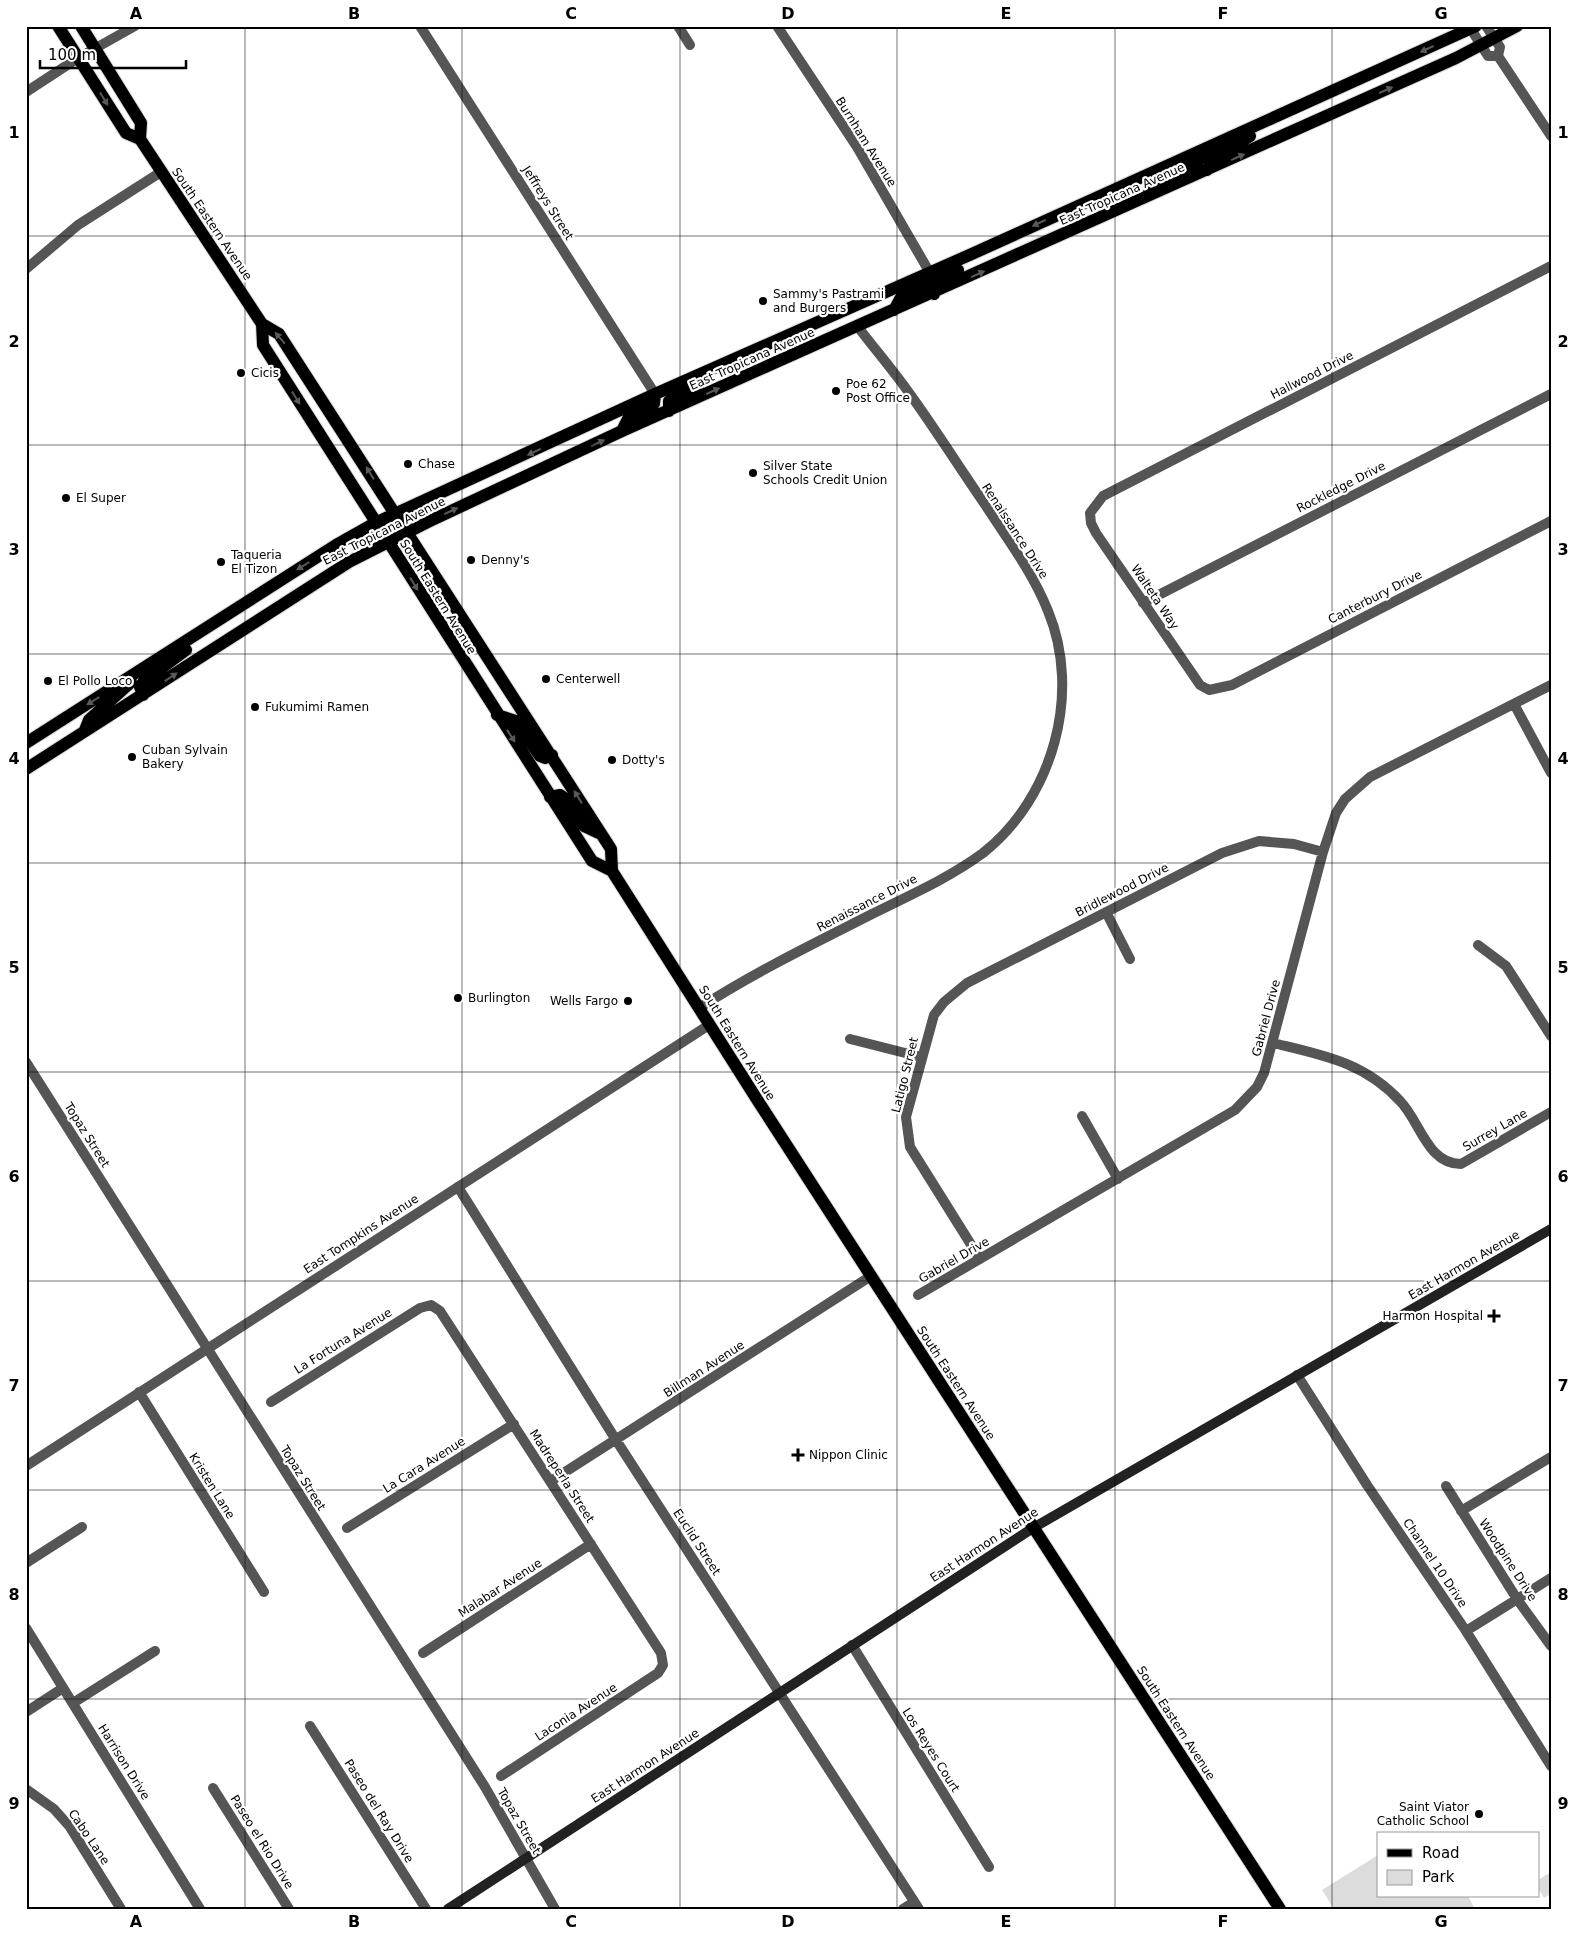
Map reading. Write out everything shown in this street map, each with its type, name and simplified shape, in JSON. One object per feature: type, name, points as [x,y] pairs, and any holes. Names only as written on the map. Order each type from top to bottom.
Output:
[{"type":"main road","name":"South Eastern Avenue","points":[[58,26],[126,133],[140,139],[262,324],[279,334],[396,514],[611,849],[612,871],[709,1025],[1280,1909]]},
{"type":"main road","name":"South Eastern Avenue","points":[[81,26],[141,123],[140,139]]},
{"type":"main road","name":"East Tropicana Avenue","points":[[26,769],[349,562],[622,431],[934,294],[1480,46],[1517,26]]},
{"type":"main road","name":"East Tropicana Avenue","points":[[26,742],[336,545],[375,524],[654,394],[930,273],[1472,27]]},
{"type":"main road","points":[[1207,170],[1217,156],[1248,138],[1272,119]]},
{"type":"main road","points":[[1130,205],[1153,186],[1202,160],[1212,146]]},
{"type":"main road","points":[[934,294],[933,288],[937,282],[964,267],[974,253]]},
{"type":"main road","points":[[894,310],[902,295],[928,283],[931,278],[930,273]]},
{"type":"main road","name":"South Eastern Avenue","points":[[262,324],[263,345],[497,715],[592,861],[612,871]]},
{"type":"main road","points":[[669,411],[669,401],[698,386],[706,371]]},
{"type":"main road","points":[[622,431],[629,417],[654,404],[654,394]]},
{"type":"main road","points":[[143,695],[140,687],[144,681],[187,649],[215,623]]},
{"type":"main road","points":[[85,732],[89,720],[126,688],[135,674]]},
{"type":"main road","points":[[497,715],[516,721],[540,756],[545,758],[552,756]]},
{"type":"main road","points":[[550,797],[560,795],[567,800],[584,826],[601,834]]},
{"type":"main road","name":"East Harmon Avenue","points":[[448,1909],[1033,1528],[1551,1229]]},
{"type":"street","points":[[26,92],[78,58],[135,26]]},
{"type":"street","name":"Jeffreys Street","points":[[420,26],[654,394]]},
{"type":"street","points":[[678,26],[690,45]]},
{"type":"street","name":"Burnham Avenue","points":[[777,26],[857,147],[930,273]]},
{"type":"street","points":[[1486,26],[1500,47],[1498,56],[1551,136]]},
{"type":"street","points":[[1472,27],[1480,46],[1488,56],[1498,56]]},
{"type":"street","points":[[26,269],[78,225],[161,172]]},
{"type":"street","name":"Hallwood Drive","points":[[1090,512],[1103,496],[1551,266]]},
{"type":"street","name":"Renaissance Drive","points":[[699,1008],[746,978],[948,876],[984,852],[1014,820],[1040,783],[1056,742],[1063,698],[1060,654],[1049,612],[1025,565],[906,388],[858,327]]},
{"type":"street","name":"Rockledge Drive","points":[[1143,603],[1551,394]]},
{"type":"street","name":"Walteta Way","points":[[1090,512],[1091,523],[1096,533],[1143,603],[1200,685],[1210,690]]},
{"type":"street","name":"Canterbury Drive","points":[[1210,690],[1232,685],[1551,521]]},
{"type":"street","name":"Gabriel Drive","points":[[918,1295],[1236,1110],[1256,1087],[1264,1072],[1323,852],[1336,813],[1345,799],[1370,777],[1551,685]]},
{"type":"street","points":[[1514,704],[1551,773]]},
{"type":"street","name":"Bridlewood Drive","points":[[944,1002],[967,983],[1222,853],[1259,841],[1294,844],[1323,852]]},
{"type":"street","points":[[1106,912],[1130,959]]},
{"type":"street","points":[[1478,945],[1506,966],[1551,1036]]},
{"type":"street","name":"Latigo Street","points":[[944,1002],[934,1015],[906,1117],[910,1147],[980,1259]]},
{"type":"street","name":"East Tompkins Avenue","points":[[26,1466],[709,1025]]},
{"type":"street","points":[[850,1039],[921,1057]]},
{"type":"street","name":"Surrey Lane","points":[[1273,1043],[1342,1060],[1387,1087],[1402,1103],[1434,1152],[1442,1160],[1450,1164],[1461,1164],[1551,1112]]},
{"type":"street","name":"Topaz Street","points":[[26,1062],[485,1787],[555,1909]]},
{"type":"street","points":[[1082,1116],[1118,1179]]},
{"type":"street","name":"Euclid Street","points":[[458,1187],[616,1440],[916,1905]]},
{"type":"street","name":"Billman Avenue","points":[[551,1482],[871,1276]]},
{"type":"street","name":"La Fortuna Avenue","points":[[271,1402],[420,1308],[431,1306]]},
{"type":"street","name":"Madreperla Street","points":[[431,1306],[440,1311],[514,1424],[661,1654],[663,1665]]},
{"type":"street","name":"Channel 10 Drive","points":[[1297,1375],[1367,1485],[1466,1631],[1551,1766]]},
{"type":"street","name":"Kristen Lane","points":[[139,1392],[264,1592]]},
{"type":"street","name":"La Cara Avenue","points":[[347,1528],[514,1424]]},
{"type":"street","points":[[1461,1511],[1551,1457]]},
{"type":"street","name":"Woodpine Drive","points":[[1446,1486],[1517,1599],[1551,1646]]},
{"type":"street","points":[[26,1564],[82,1527]]},
{"type":"street","name":"Malabar Avenue","points":[[423,1653],[590,1544]]},
{"type":"street","points":[[1466,1631],[1551,1578]]},
{"type":"street","name":"Harrison Drive","points":[[26,1628],[200,1909]]},
{"type":"street","name":"Los Reyes Court","points":[[852,1645],[989,1868]]},
{"type":"street","points":[[73,1703],[155,1651]]},
{"type":"street","name":"Laconia Avenue","points":[[501,1776],[658,1673],[663,1665]]},
{"type":"street","points":[[26,1712],[63,1688]]},
{"type":"street","name":"Paseo del Ray Drive","points":[[310,1726],[426,1909]]},
{"type":"street","name":"Paseo el Rio Drive","points":[[213,1788],[289,1909]]},
{"type":"street","name":"Cabo Lane","points":[[26,1789],[54,1809],[70,1827],[121,1909]]},
{"type":"street","points":[[903,1909],[916,1905]]},
{"type":"green space","points":[[1377,1856],[1377,1898],[1469,1898],[1475,1909],[1334,1909],[1322,1890]]},
{"type":"green space","points":[[1551,1872],[1551,1894],[1544,1898],[1540,1891],[1540,1879]]},
{"type":"place","name":"Sammy's Pastrami and Burgers","points":[[763,301]]},
{"type":"place","name":"Cicis","points":[[241,373]]},
{"type":"place","name":"Poe 62 Post Office","points":[[836,391]]},
{"type":"place","name":"Chase","points":[[408,464]]},
{"type":"place","name":"Silver State Schools Credit Union","points":[[753,473]]},
{"type":"place","name":"El Super","points":[[66,498]]},
{"type":"place","name":"Denny's","points":[[471,560]]},
{"type":"place","name":"Taqueria El Tizon","points":[[221,562]]},
{"type":"place","name":"Centerwell","points":[[546,679]]},
{"type":"place","name":"El Pollo Loco","points":[[48,681]]},
{"type":"place","name":"Fukumimi Ramen","points":[[255,707]]},
{"type":"place","name":"Cuban Sylvain Bakery","points":[[132,757]]},
{"type":"place","name":"Dotty's","points":[[612,760]]},
{"type":"place","name":"Burlington","points":[[458,998]]},
{"type":"place","name":"Wells Fargo","points":[[628,1001]]},
{"type":"place","name":"Harmon Hospital","points":[[1494,1316]]},
{"type":"place","name":"Nippon Clinic","points":[[798,1455]]},
{"type":"place","name":"Saint Viator Catholic School","points":[[1479,1814]]}]
